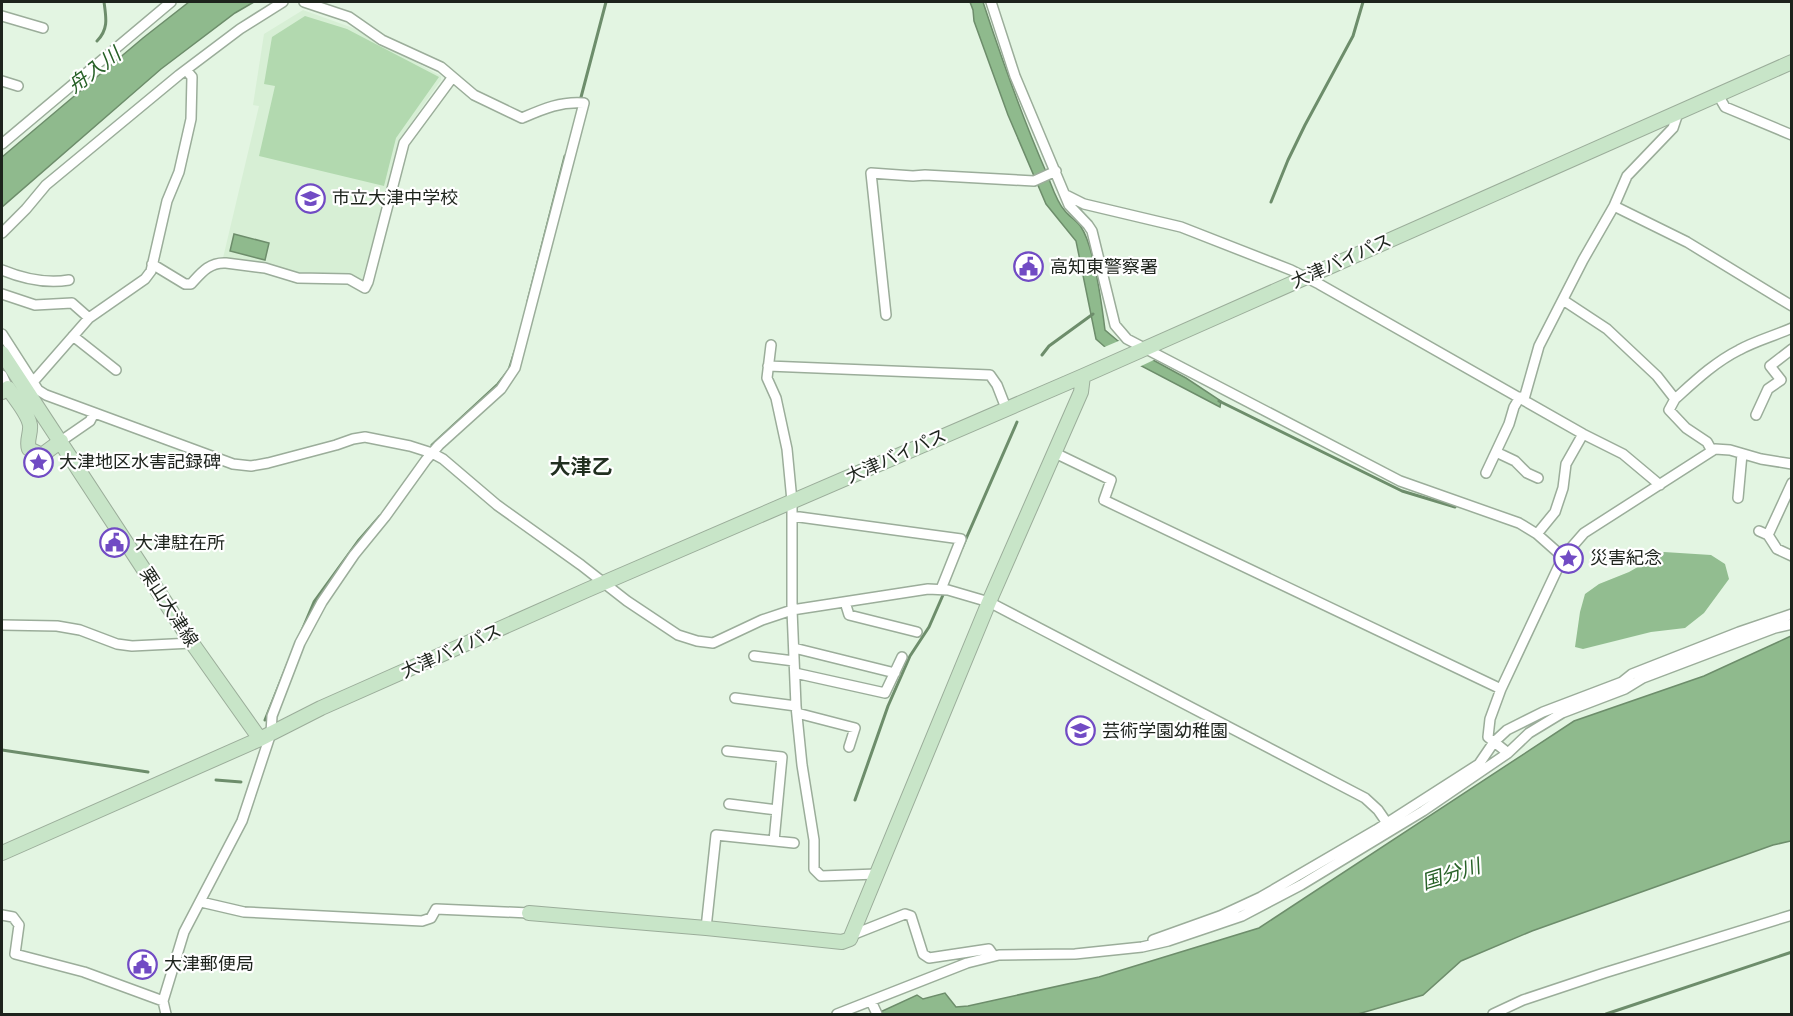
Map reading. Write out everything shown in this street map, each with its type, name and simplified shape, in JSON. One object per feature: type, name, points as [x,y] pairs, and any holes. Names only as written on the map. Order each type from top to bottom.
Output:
[{"type":"main road","name":"大津バイパス","points":[[2,853],[604,583],[792,509],[1006,408],[1791,62]]},
{"type":"main road","name":"栗山大津線","points":[[2,352],[20,383],[61,441],[192,643],[266,736]]},
{"type":"main road","points":[[529,913],[842,942],[850,939],[989,602],[1082,392],[1083,375]]},
{"type":"main road","points":[[5,390],[29,422],[27,443],[29,449],[42,455],[61,441]]},
{"type":"street","points":[[2,144],[171,2]]},
{"type":"street","points":[[2,233],[46,185],[186,70],[240,29],[283,2]]},
{"type":"street","points":[[166,1014],[164,1001],[184,932],[242,821],[272,716],[300,643],[322,602],[354,555],[432,453],[501,389],[515,368],[584,103],[550,106],[522,118],[474,95],[441,67],[382,40],[349,17],[304,2]]},
{"type":"street","points":[[991,2],[1015,76],[1052,173],[1066,195],[1069,205],[1092,231],[1115,325],[1127,339],[1400,481],[1519,523],[1537,534],[1563,557]]},
{"type":"street","points":[[2,16],[43,28]]},
{"type":"street","points":[[33,382],[89,318],[145,279],[151,271],[167,201],[179,172],[190,119],[192,77],[186,70]]},
{"type":"street","points":[[152,264],[185,284],[191,284],[206,268],[226,262],[265,268],[298,278],[349,279],[365,288],[404,144],[452,78]]},
{"type":"street","points":[[2,81],[18,86]]},
{"type":"street","points":[[1718,95],[1725,106],[1791,135]]},
{"type":"street","points":[[1486,473],[1514,407],[1522,398],[1539,346],[1614,206],[1627,176],[1673,128],[1678,113]]},
{"type":"street","points":[[886,315],[871,173],[1034,181],[1052,173]]},
{"type":"street","points":[[1066,195],[1084,204],[1181,227],[1304,277],[1583,434],[1623,454],[1660,485]]},
{"type":"street","points":[[1614,206],[1688,242],[1791,306]]},
{"type":"street","points":[[2,270],[26,280],[57,282],[69,280]]},
{"type":"street","points":[[2,294],[35,305],[72,303],[89,318]]},
{"type":"street","points":[[1563,300],[1607,329],[1657,376],[1675,399]]},
{"type":"street","points":[[1712,451],[1707,442],[1686,428],[1669,410],[1675,399],[1726,357],[1741,348],[1791,328]]},
{"type":"street","points":[[2,334],[38,390],[46,395],[233,464],[251,466],[268,463],[365,437],[432,453],[443,459],[497,505],[627,601],[678,635],[697,641],[712,642],[762,620],[792,610],[928,589],[941,589],[989,602],[1365,798],[1378,810],[1387,823]]},
{"type":"street","points":[[74,336],[116,370]]},
{"type":"street","points":[[771,345],[767,378],[776,398],[787,449],[792,509],[792,610],[796,709],[814,840],[814,869],[821,876],[877,874]]},
{"type":"street","points":[[1756,415],[1768,389],[1781,380],[1770,366],[1791,349]]},
{"type":"street","points":[[768,366],[990,375],[998,385],[1006,408]]},
{"type":"street","points":[[2,375],[5,390]]},
{"type":"street","points":[[61,441],[90,421],[94,413]]},
{"type":"street","points":[[1537,534],[1555,512],[1563,488],[1566,464],[1583,434]]},
{"type":"street","points":[[1508,753],[1488,737],[1490,720],[1501,689],[1563,557],[1584,533],[1712,451],[1730,450],[1791,464]]},
{"type":"street","points":[[1496,452],[1515,461],[1527,473],[1538,478]]},
{"type":"street","points":[[1055,453],[1111,480],[1104,500],[1501,689]]},
{"type":"street","points":[[1738,498],[1742,454]]},
{"type":"street","points":[[1768,535],[1791,483]]},
{"type":"street","points":[[792,509],[962,539],[941,589]]},
{"type":"street","points":[[1759,531],[1768,535],[1777,549],[1791,556]]},
{"type":"street","points":[[845,602],[849,615],[917,632]]},
{"type":"street","points":[[1126,950],[1220,916],[1261,897],[1387,823],[1479,764],[1494,742],[1507,730],[1543,712],[1622,682],[1632,674],[1791,614]]},
{"type":"street","points":[[837,1014],[855,1006],[874,1008],[955,967],[994,956],[1126,950],[1168,941],[1242,916],[1353,855],[1423,811],[1508,753],[1529,733],[1562,713],[1625,689],[1643,678],[1775,627],[1791,624]]},
{"type":"street","points":[[2,625],[57,626],[80,630],[117,644],[132,646],[192,643]]},
{"type":"street","points":[[794,648],[895,673]]},
{"type":"street","points":[[754,656],[794,661]]},
{"type":"street","points":[[795,673],[885,693],[902,657]]},
{"type":"street","points":[[735,698],[796,709],[855,728],[849,747]]},
{"type":"street","points":[[727,751],[782,757],[774,841]]},
{"type":"street","points":[[729,804],[777,810]]},
{"type":"street","points":[[706,928],[716,835],[794,843]]},
{"type":"street","points":[[201,902],[244,912],[422,921],[432,918],[436,909],[529,913]]},
{"type":"street","points":[[852,935],[905,914],[911,916],[922,954],[929,958],[989,949],[994,956]]},
{"type":"street","points":[[2,915],[13,917],[19,925],[15,954],[84,972],[164,1001]]},
{"type":"street","points":[[1493,1014],[1523,1000],[1604,973],[1791,915]]},
{"type":"shaded area","name":"市立大津中学校","points":[[303,10],[353,28],[441,76],[441,80],[400,139],[362,280],[349,276],[301,275],[267,264],[223,258],[259,106],[253,105],[264,34]]},
{"type":"shaded area","points":[[305,16],[347,29],[439,77],[396,138],[384,186],[259,156],[275,86],[264,84],[272,37]]},
{"type":"shaded area","points":[[1664,552],[1711,555],[1725,564],[1729,579],[1704,613],[1685,628],[1651,632],[1583,649],[1575,647],[1585,594],[1599,584],[1629,572]]},
{"type":"water","points":[[189,2],[254,2],[235,13],[161,69],[2,207],[2,157]]},
{"type":"water","points":[[970,2],[983,2],[1013,88],[1054,193],[1062,207],[1086,236],[1097,277],[1105,330],[1118,341],[1186,378],[1221,401],[1220,407],[1105,347],[1096,339],[1076,241],[1046,204],[1008,115],[974,21]]},
{"type":"water","points":[[234,234],[269,243],[265,260],[230,251]]},
{"type":"water","name":"国分川","points":[[1791,636],[1791,841],[1773,845],[1532,931],[1461,961],[1423,995],[1358,1014],[876,1014],[917,995],[923,999],[945,993],[956,1007],[968,1006],[1099,977],[1259,928],[1574,721],[1704,676]]},
{"type":"pier","points":[[1121,340],[1156,359],[1139,367],[1102,348]]},
{"type":"waterway","name":"舟入川","points":[[97,41],[105,27],[104,2]]},
{"type":"waterway","points":[[580,101],[606,2]]},
{"type":"waterway","points":[[1271,202],[1305,125],[1353,36],[1363,2]]},
{"type":"waterway","points":[[528,301],[565,156]]},
{"type":"waterway","points":[[1042,355],[1049,346],[1093,314]]},
{"type":"waterway","points":[[432,445],[498,384],[509,370],[515,351]]},
{"type":"waterway","points":[[1219,401],[1402,491],[1455,507]]},
{"type":"waterway","points":[[962,548],[1017,422]]},
{"type":"waterway","points":[[300,635],[314,602],[359,540],[380,516]]},
{"type":"waterway","points":[[855,800],[888,706],[910,656],[929,627],[943,595]]},
{"type":"waterway","points":[[265,720],[288,663]]},
{"type":"waterway","points":[[2,750],[148,772]]},
{"type":"waterway","points":[[216,780],[241,782]]},
{"type":"waterway","points":[[1606,1014],[1792,952]]},
{"type":"place","name":"市立大津中学校","points":[[311,198]]},
{"type":"place","name":"高知東警察署","points":[[1029,267]]},
{"type":"place","name":"大津地区水害記録碑","points":[[38,462]]},
{"type":"place","name":"大津駐在所","points":[[114,543]]},
{"type":"place","name":"災害紀念","points":[[1569,558]]},
{"type":"place","name":"芸術学園幼稚園","points":[[1081,731]]},
{"type":"place","name":"大津郵便局","points":[[143,964]]},
{"type":"district","name":"大津乙","points":[[581,467]]}]
